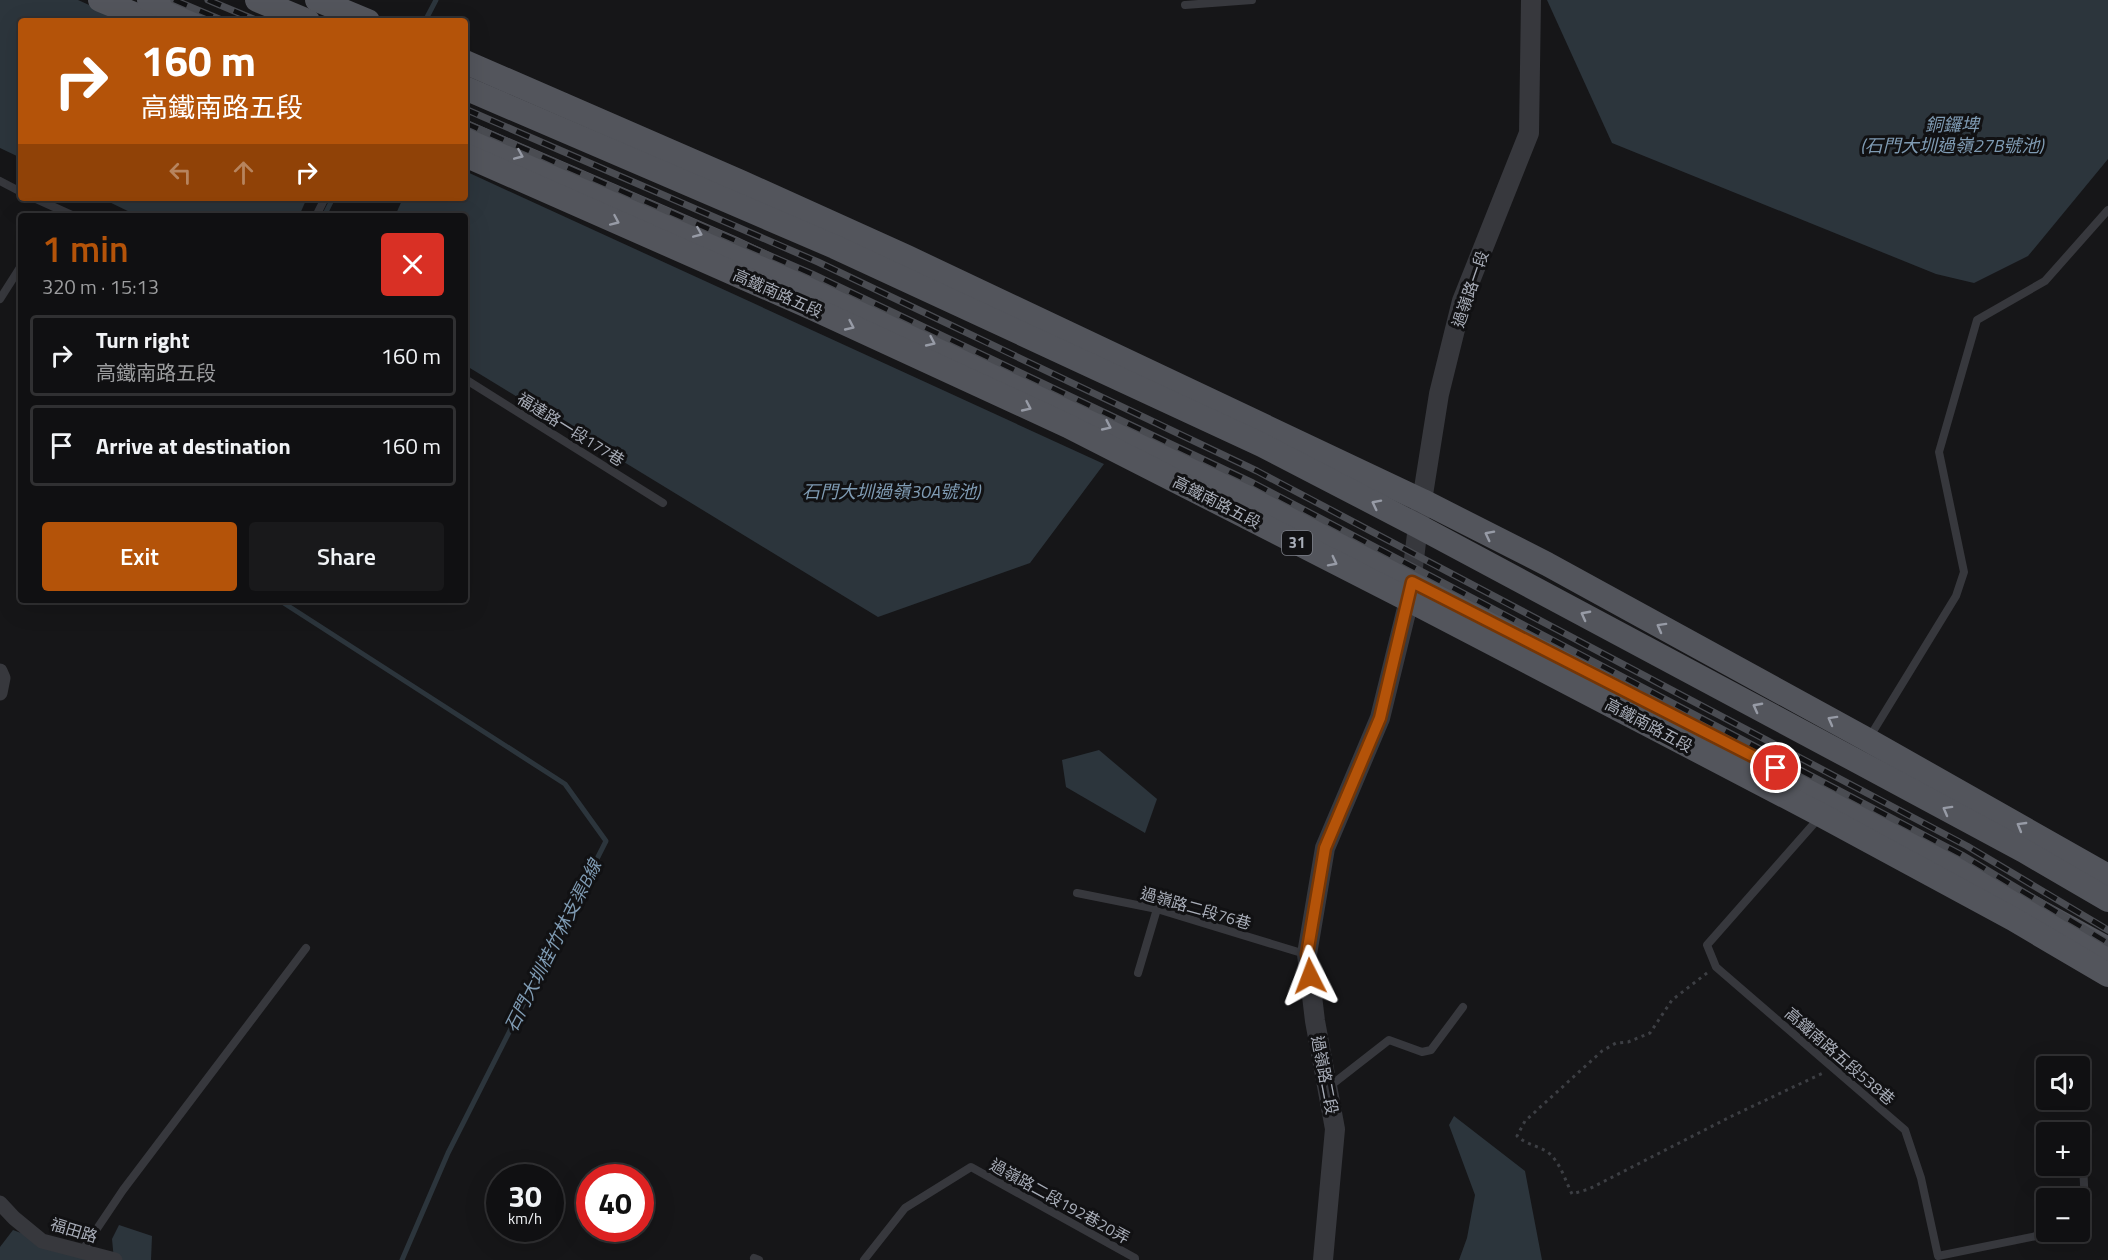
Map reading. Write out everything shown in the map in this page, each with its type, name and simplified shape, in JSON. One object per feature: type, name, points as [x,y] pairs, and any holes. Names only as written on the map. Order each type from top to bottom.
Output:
[{"type":"main road","points":[[100,0],[144,18]]},
{"type":"main road","points":[[149,0],[193,18]]},
{"type":"main road","points":[[257,0],[301,18]]},
{"type":"main road","points":[[317,0],[361,18]]},
{"type":"main road","points":[[468,63],[907,257],[1423,501],[1547,564],[1868,740],[2108,876]]},
{"type":"main road","points":[[468,89],[834,248],[1262,445],[1418,526],[2024,851],[2108,900]]},
{"type":"main road","name":"高鐵南路五段","points":[[468,133],[735,249],[1246,492],[1410,591],[1757,782],[2013,919],[2108,975]]},
{"type":"main road","name":"高鐵南路五段","points":[[468,156],[812,308],[1068,426],[1682,720],[1832,797],[2108,950]]},
{"type":"main road","points":[[741,182],[834,248]]},
{"type":"main road","points":[[529,183],[625,201]]},
{"type":"main road","points":[[1682,720],[1757,782]]},
{"type":"main road","points":[[2024,851],[2108,876]]},
{"type":"main road","points":[[2013,919],[2108,950]]},
{"type":"street","name":"過嶺路一段","points":[[1410,591],[1439,394],[1462,301],[1529,133],[1531,0]]},
{"type":"street","name":"過嶺路二段","points":[[1323,1260],[1335,1129],[1315,1021],[1307,954],[1325,848],[1380,718],[1410,591]]},
{"type":"street","points":[[0,671],[3,678],[0,693]]},
{"type":"street","name":"福田路","points":[[0,1203],[42,1241],[115,1260]]},
{"type":"lane","points":[[1185,4],[1252,0]]},
{"type":"lane","points":[[0,181],[18,190]]},
{"type":"lane","points":[[38,201],[55,213]]},
{"type":"lane","points":[[1868,740],[1956,596],[1964,572],[1938,452],[1977,320],[2044,281],[2108,210]]},
{"type":"lane","points":[[0,299],[18,271]]},
{"type":"lane","name":"福達路一段177巷","points":[[468,381],[663,503]]},
{"type":"lane","points":[[1716,967],[1707,945],[1821,815]]},
{"type":"lane","name":"過嶺路二段76巷","points":[[1077,893],[1156,909],[1307,954]]},
{"type":"lane","points":[[1138,974],[1156,909]]},
{"type":"lane","points":[[81,1252],[123,1190],[306,948]]},
{"type":"lane","name":"高鐵南路五段538巷","points":[[1716,967],[1905,1130],[1921,1178],[1938,1256],[2036,1236]]},
{"type":"lane","points":[[1328,1087],[1389,1040],[1422,1052],[1431,1050],[1463,1007]]},
{"type":"lane","name":"過嶺路二段192巷20弄","points":[[864,1260],[905,1208],[971,1167],[1135,1260]]},
{"type":"path","points":[[1716,967],[1693,982],[1672,1000],[1650,1033],[1628,1042],[1616,1043],[1602,1051],[1525,1121],[1517,1136],[1526,1144],[1551,1154],[1572,1194],[1589,1189],[1732,1116],[1833,1068]]},
{"type":"water","points":[[0,0],[78,0],[118,18],[18,18],[18,157],[0,148]]},
{"type":"water","name":"銅鑼埤 (石門大圳過嶺27B號池)","points":[[1547,0],[2108,0],[2108,159],[2028,256],[1974,283],[1936,274],[1612,143]]},
{"type":"water","name":"石門大圳過嶺30A號池)","points":[[468,172],[1104,464],[1030,563],[878,617],[468,367],[468,213],[396,213],[402,201],[468,201]]},
{"type":"water","points":[[107,201],[306,201],[300,213],[132,213]]},
{"type":"water","points":[[1099,750],[1157,799],[1145,833],[1066,787],[1062,760]]},
{"type":"water","points":[[1454,1116],[1525,1171],[1542,1260],[1459,1260],[1467,1238],[1475,1195],[1449,1125]]},
{"type":"water","points":[[119,1225],[152,1236],[151,1260],[114,1260],[112,1239]]},
{"type":"water","points":[[13,1230],[94,1260],[0,1260],[0,1247]]},
{"type":"waterway","name":"石門大圳桂竹林支渠B線","points":[[427,18],[436,0]]},
{"type":"waterway","name":"石門大圳桂竹林支渠B線","points":[[326,213],[332,201]]},
{"type":"waterway","name":"石門大圳桂竹林支渠B線","points":[[284,603],[565,784],[606,841],[448,1153],[402,1260]]},
{"type":"railway","points":[[174,0],[217,18]]},
{"type":"railway","points":[[208,0],[251,18]]},
{"type":"railway","points":[[468,110],[818,262],[1257,471],[1967,846],[2108,930]]},
{"type":"railway","points":[[468,124],[812,274],[1253,483],[1962,855],[2108,943]]},
{"type":"route","points":[[1310,976],[1307,954],[1325,848],[1380,718],[1412,582],[1776,768]]}]
